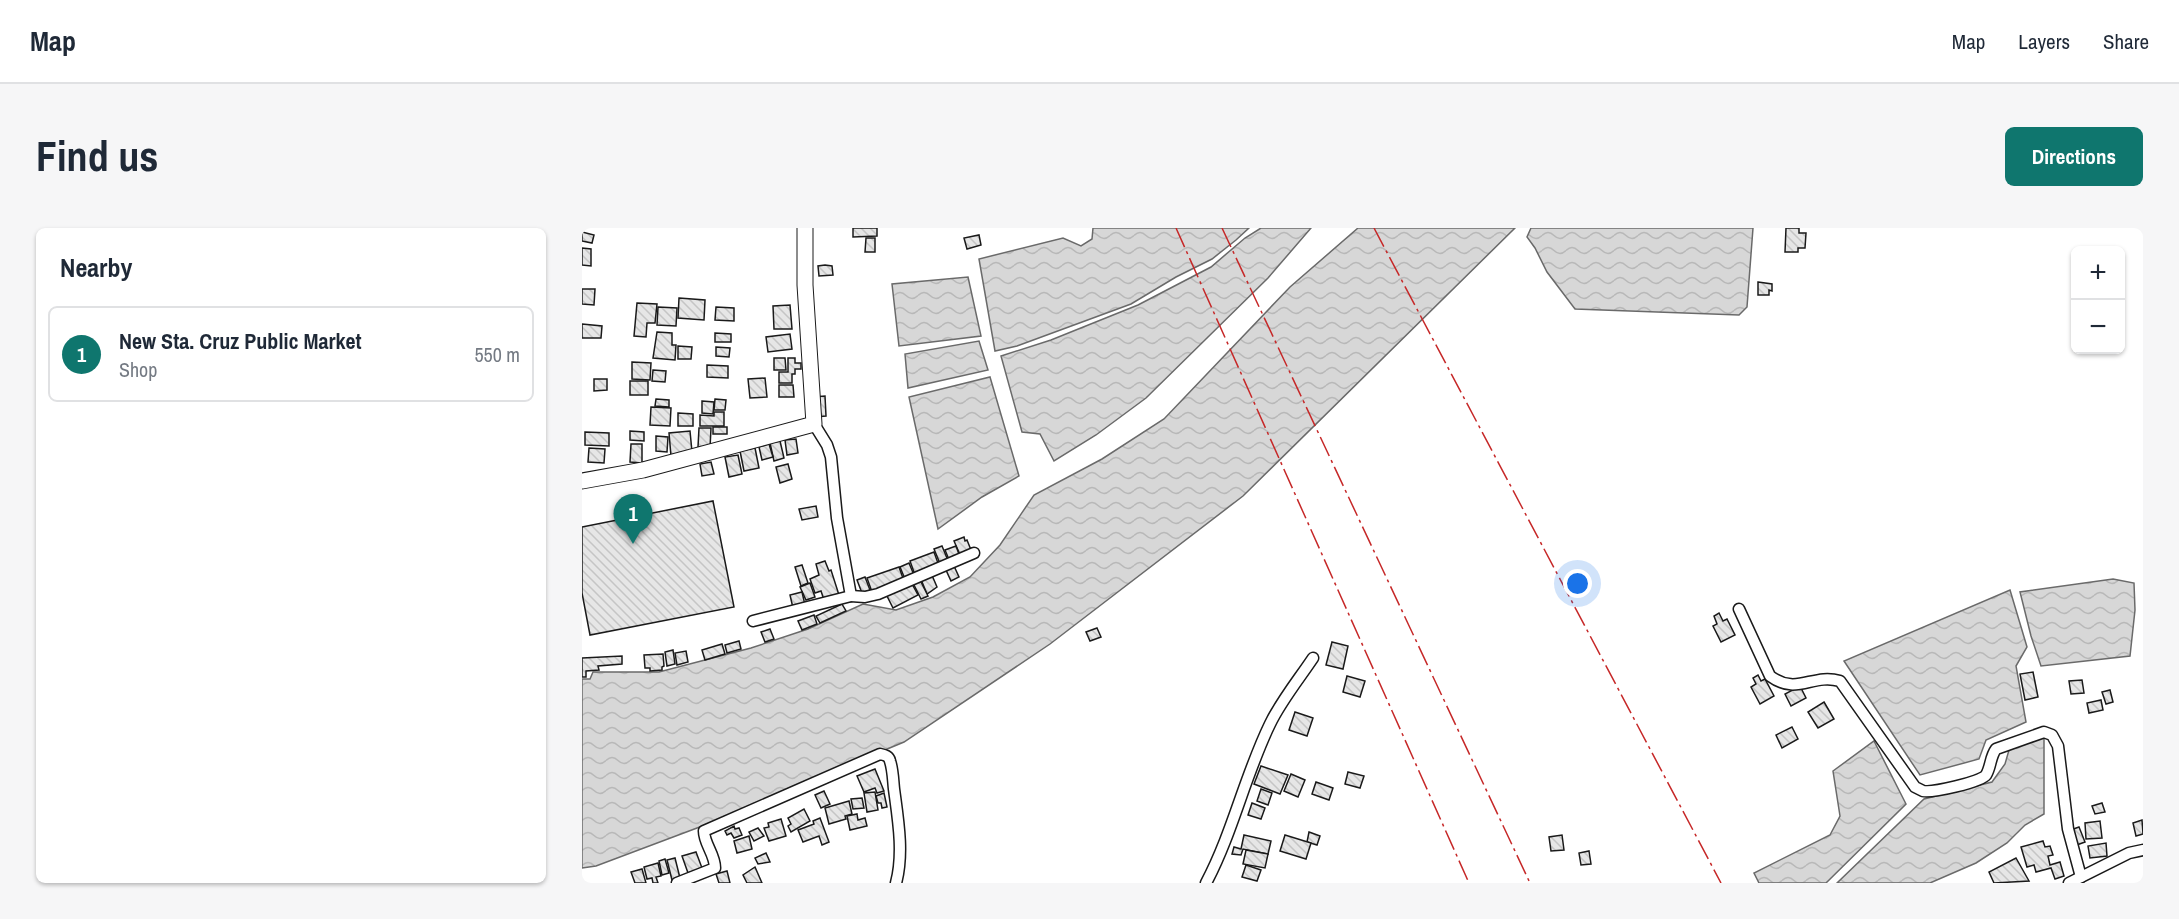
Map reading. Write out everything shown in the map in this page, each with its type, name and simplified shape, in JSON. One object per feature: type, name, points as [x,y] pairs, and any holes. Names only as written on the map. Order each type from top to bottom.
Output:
[{"type":"street","points":[[805,228],[805,285],[814,424],[827,445],[831,457],[837,518],[851,596]]},
{"type":"street","points":[[582,481],[643,470],[814,424]]},
{"type":"street","points":[[753,621],[851,596],[865,597],[878,594],[974,553]]},
{"type":"street","points":[[1739,609],[1770,676],[1780,683],[1792,686],[1830,678],[1840,681],[1915,787],[1922,791],[1979,780],[1986,774],[1991,755],[1996,749],[2044,732],[2052,735],[2058,746],[2068,829],[2081,877]]},
{"type":"street","points":[[1206,883],[1219,858],[1271,722],[1313,658]]},
{"type":"street","points":[[677,883],[715,868],[715,858],[704,836],[704,831],[880,754],[890,759],[892,769],[899,848],[896,883]]},
{"type":"street","points":[[2068,883],[2129,853],[2143,850]]},
{"type":"water","points":[[1093,228],[1249,228],[1212,259],[1131,304],[1017,346],[995,351],[979,259],[1063,238],[1081,246],[1092,239]]},
{"type":"water","points":[[1261,228],[1311,228],[1268,278],[1146,398],[1096,435],[1054,461],[1040,434],[1022,432],[1001,356],[1051,340],[1138,305],[1211,267],[1245,238]]},
{"type":"water","points":[[1358,228],[1515,228],[1243,496],[1050,644],[904,742],[705,825],[596,866],[582,868],[582,679],[590,679],[593,672],[659,672],[751,648],[808,629],[863,604],[896,610],[933,597],[970,577],[1000,545],[1034,495],[1102,459],[1164,419],[1290,287]]},
{"type":"water","points":[[1531,228],[1753,228],[1747,307],[1739,315],[1575,309],[1547,272],[1527,237]]},
{"type":"water","points":[[968,277],[981,336],[899,346],[892,284]]},
{"type":"water","points":[[979,341],[988,370],[908,388],[905,354]]},
{"type":"water","points":[[990,377],[1019,476],[982,497],[938,529],[909,397]]},
{"type":"water","points":[[2113,579],[2134,583],[2135,610],[2130,656],[2041,666],[2020,592]]},
{"type":"water","points":[[2010,590],[2027,647],[2016,666],[2026,722],[1986,740],[1979,759],[1920,775],[1844,661]]},
{"type":"water","points":[[2044,732],[2044,814],[2025,825],[2007,843],[1976,863],[1930,883],[1837,883],[1924,799],[1992,782],[2005,764],[2011,743]]},
{"type":"water","points":[[1874,741],[1906,804],[1826,883],[1759,883],[1754,873],[1830,835],[1840,816],[1833,771]]},
{"type":"building","points":[[853,228],[877,228],[877,236],[853,237]]},
{"type":"building","points":[[1786,228],[1799,228],[1799,233],[1806,233],[1805,248],[1798,248],[1798,252],[1785,252]]},
{"type":"building","points":[[582,232],[594,235],[592,243],[582,241]]},
{"type":"building","points":[[979,235],[981,245],[967,249],[964,238]]},
{"type":"building","points":[[866,238],[875,238],[875,252],[865,252]]},
{"type":"building","points":[[582,248],[591,249],[591,266],[582,265]]},
{"type":"building","points":[[818,266],[832,266],[833,275],[819,276]]},
{"type":"building","points":[[1758,282],[1772,284],[1772,291],[1769,290],[1769,295],[1758,295]]},
{"type":"building","points":[[582,289],[595,289],[594,305],[582,304]]},
{"type":"building","points":[[679,298],[705,300],[704,320],[678,318]]},
{"type":"building","points":[[637,303],[657,304],[655,323],[647,323],[646,337],[634,336]]},
{"type":"building","points":[[790,305],[792,329],[774,329],[773,306]]},
{"type":"building","points":[[658,307],[677,308],[676,326],[657,325]]},
{"type":"building","points":[[716,307],[734,308],[734,321],[715,320]]},
{"type":"building","points":[[582,324],[602,326],[601,338],[582,338]]},
{"type":"building","points":[[657,332],[672,333],[672,345],[676,345],[675,360],[653,358]]},
{"type":"building","points":[[715,333],[731,334],[731,342],[715,342]]},
{"type":"building","points":[[790,334],[792,349],[768,352],[766,337]]},
{"type":"building","points":[[678,346],[692,347],[691,359],[678,359]]},
{"type":"building","points":[[716,347],[730,348],[729,357],[716,356]]},
{"type":"building","points":[[774,358],[785,358],[786,370],[774,370]]},
{"type":"building","points":[[788,358],[795,358],[795,363],[801,363],[801,369],[795,369],[795,374],[792,374],[792,383],[779,383],[779,372],[788,372]]},
{"type":"building","points":[[632,362],[651,363],[650,380],[632,379]]},
{"type":"building","points":[[707,365],[728,366],[728,378],[707,377]]},
{"type":"building","points":[[653,370],[666,371],[665,382],[652,381]]},
{"type":"building","points":[[765,378],[767,397],[750,398],[748,379]]},
{"type":"building","points":[[594,379],[607,379],[607,390],[594,391]]},
{"type":"building","points":[[630,381],[648,381],[648,395],[630,395]]},
{"type":"building","points":[[779,385],[793,385],[794,397],[779,397]]},
{"type":"building","points":[[825,396],[826,416],[814,417],[813,397]]},
{"type":"building","points":[[656,399],[669,400],[669,407],[655,406]]},
{"type":"building","points":[[715,399],[726,400],[725,410],[714,410]]},
{"type":"building","points":[[702,401],[714,402],[713,414],[702,413]]},
{"type":"building","points":[[651,407],[671,408],[670,426],[650,425]]},
{"type":"building","points":[[714,412],[724,412],[724,426],[700,426],[700,415],[714,416]]},
{"type":"building","points":[[678,413],[693,414],[693,426],[678,426]]},
{"type":"building","points":[[713,427],[727,427],[727,434],[713,434]]},
{"type":"building","points":[[699,428],[711,428],[710,448],[698,447]]},
{"type":"building","points":[[630,431],[644,432],[644,441],[630,440]]},
{"type":"building","points":[[690,431],[692,452],[671,456],[669,433]]},
{"type":"building","points":[[585,432],[609,433],[609,446],[585,445]]},
{"type":"building","points":[[656,436],[668,437],[667,452],[656,451]]},
{"type":"building","points":[[796,439],[798,453],[787,455],[785,440]]},
{"type":"building","points":[[780,441],[784,458],[774,461],[770,443]]},
{"type":"building","points":[[631,444],[642,444],[642,463],[630,462]]},
{"type":"building","points":[[769,444],[773,457],[762,460],[759,447]]},
{"type":"building","points":[[589,448],[605,449],[604,463],[588,462]]},
{"type":"building","points":[[755,448],[759,468],[744,471],[740,451]]},
{"type":"building","points":[[738,455],[742,474],[729,477],[725,457]]},
{"type":"building","points":[[711,462],[714,474],[702,476],[700,464]]},
{"type":"building","points":[[788,464],[792,479],[780,483],[776,467]]},
{"type":"building","points":[[713,501],[734,607],[590,635],[582,593],[582,527]]},
{"type":"building","points":[[816,506],[818,517],[802,520],[799,509]]},
{"type":"building","points":[[964,537],[971,550],[961,557],[954,541]]},
{"type":"building","points":[[942,546],[949,563],[941,566],[934,549]]},
{"type":"building","points":[[956,546],[960,557],[950,562],[945,550]]},
{"type":"building","points":[[934,552],[939,566],[915,575],[910,561]]},
{"type":"building","points":[[825,561],[829,571],[831,570],[839,595],[824,600],[821,591],[815,593],[810,579],[819,575],[816,564]]},
{"type":"building","points":[[909,563],[914,575],[905,579],[900,567]]},
{"type":"building","points":[[802,565],[808,583],[801,586],[795,567]]},
{"type":"building","points":[[954,566],[959,577],[951,581],[946,570]]},
{"type":"building","points":[[899,567],[904,581],[872,592],[867,578]]},
{"type":"building","points":[[931,573],[937,587],[927,594],[920,577]]},
{"type":"building","points":[[865,577],[870,590],[862,593],[857,580]]},
{"type":"building","points":[[919,578],[928,596],[921,599],[912,581]]},
{"type":"building","points":[[911,582],[918,595],[893,608],[886,594]]},
{"type":"building","points":[[810,583],[815,597],[806,600],[800,587]]},
{"type":"building","points":[[802,592],[805,605],[793,608],[790,595]]},
{"type":"building","points":[[842,604],[846,611],[820,623],[816,616]]},
{"type":"building","points":[[1719,613],[1723,621],[1727,619],[1735,635],[1721,642],[1713,626],[1717,624],[1714,616]]},
{"type":"building","points":[[814,615],[817,624],[802,630],[798,621]]},
{"type":"building","points":[[1097,628],[1101,637],[1090,641],[1086,632]]},
{"type":"building","points":[[770,629],[774,639],[765,642],[761,632]]},
{"type":"building","points":[[739,641],[741,649],[727,653],[725,645]]},
{"type":"building","points":[[1332,642],[1348,646],[1343,669],[1326,665]]},
{"type":"building","points":[[722,644],[725,654],[705,660],[702,650]]},
{"type":"building","points":[[673,650],[675,664],[667,666],[665,652]]},
{"type":"building","points":[[686,651],[688,662],[677,665],[675,653]]},
{"type":"building","points":[[663,654],[662,670],[650,671],[650,668],[645,668],[644,655]]},
{"type":"building","points":[[622,656],[622,664],[598,666],[599,670],[586,671],[586,677],[582,677],[582,658]]},
{"type":"building","points":[[2033,672],[2038,697],[2025,700],[2020,674]]},
{"type":"building","points":[[1758,675],[1761,681],[1765,679],[1774,696],[1760,704],[1751,687],[1756,684],[1753,678]]},
{"type":"building","points":[[1347,676],[1365,681],[1360,697],[1343,692]]},
{"type":"building","points":[[2082,680],[2084,693],[2071,694],[2069,681]]},
{"type":"building","points":[[1800,686],[1806,698],[1791,706],[1785,694]]},
{"type":"building","points":[[2110,690],[2113,702],[2106,704],[2102,692]]},
{"type":"building","points":[[2101,700],[2103,710],[2089,713],[2087,703]]},
{"type":"building","points":[[1824,702],[1834,719],[1818,728],[1808,712]]},
{"type":"building","points":[[1295,712],[1313,718],[1307,736],[1289,730]]},
{"type":"building","points":[[1792,727],[1798,739],[1782,748],[1776,735]]},
{"type":"building","points":[[1261,766],[1288,775],[1280,794],[1254,784]]},
{"type":"building","points":[[875,769],[884,791],[877,793],[875,788],[864,792],[857,776]]},
{"type":"building","points":[[1348,772],[1364,776],[1360,788],[1345,784]]},
{"type":"building","points":[[1291,774],[1305,780],[1298,797],[1284,791]]},
{"type":"building","points":[[1316,782],[1333,788],[1329,800],[1312,794]]},
{"type":"building","points":[[1261,789],[1272,793],[1268,805],[1257,801]]},
{"type":"building","points":[[824,791],[830,804],[821,808],[815,795]]},
{"type":"building","points":[[875,792],[878,810],[867,812],[864,793]]},
{"type":"building","points":[[884,793],[887,807],[882,808],[876,796]]},
{"type":"building","points":[[862,798],[864,808],[853,809],[851,799]]},
{"type":"building","points":[[849,801],[852,814],[845,816],[846,819],[829,824],[825,808]]},
{"type":"building","points":[[1252,803],[1265,808],[1261,819],[1248,815]]},
{"type":"building","points":[[2102,803],[2105,812],[2095,814],[2092,806]]},
{"type":"building","points":[[804,809],[810,821],[791,832],[788,818]]},
{"type":"building","points":[[857,814],[858,820],[865,818],[867,826],[850,830],[847,816]]},
{"type":"building","points":[[820,818],[829,842],[822,845],[819,836],[803,842],[798,830],[814,824],[813,821]]},
{"type":"building","points":[[781,819],[786,836],[769,841],[764,828],[769,827],[768,823]]},
{"type":"building","points":[[2142,820],[2143,834],[2136,836],[2133,823]]},
{"type":"building","points":[[2100,821],[2102,838],[2086,839],[2085,823]]},
{"type":"building","points":[[734,826],[735,829],[739,828],[742,835],[734,838],[731,833],[727,835],[725,831]]},
{"type":"building","points":[[2079,827],[2085,842],[2074,846],[2068,831]]},
{"type":"building","points":[[758,828],[764,836],[754,841],[749,832]]},
{"type":"building","points":[[1309,832],[1320,836],[1317,845],[1307,842]]},
{"type":"building","points":[[1244,835],[1271,841],[1268,854],[1243,849],[1241,855],[1232,854],[1234,847],[1241,849]]},
{"type":"building","points":[[1285,835],[1311,843],[1306,859],[1280,851]]},
{"type":"building","points":[[1562,835],[1564,850],[1551,851],[1549,837]]},
{"type":"building","points":[[749,836],[752,849],[737,853],[734,841]]},
{"type":"building","points":[[2043,841],[2045,847],[2050,846],[2053,855],[2048,856],[2050,865],[2060,862],[2064,876],[2055,879],[2051,868],[2036,872],[2034,865],[2027,867],[2021,847]]},
{"type":"building","points":[[2106,843],[2107,856],[2090,858],[2088,846]]},
{"type":"building","points":[[1246,850],[1268,854],[1265,868],[1243,864]]},
{"type":"building","points":[[1589,851],[1591,864],[1581,865],[1579,853]]},
{"type":"building","points":[[696,852],[702,868],[688,873],[682,856]]},
{"type":"building","points":[[766,853],[770,862],[758,864],[755,858]]},
{"type":"building","points":[[675,858],[680,878],[672,880],[667,860]]},
{"type":"building","points":[[2016,858],[2029,881],[1994,883],[1989,872]]},
{"type":"building","points":[[665,859],[669,873],[662,875],[659,861]]},
{"type":"building","points":[[658,863],[661,876],[656,877],[658,883],[653,883],[652,878],[647,879],[644,867]]},
{"type":"building","points":[[1246,865],[1261,870],[1257,881],[1242,877]]},
{"type":"building","points":[[755,867],[762,883],[747,883],[743,875]]},
{"type":"building","points":[[642,869],[646,883],[635,883],[631,872]]},
{"type":"building","points":[[727,871],[730,883],[719,883],[716,874]]},
{"type":"power","points":[[1176,228],[1469,883]]},
{"type":"power","points":[[1222,228],[1530,883]]},
{"type":"power","points":[[1374,228],[1721,883]]},
{"type":"place","name":"New Sta. Cruz Public Market","points":[[633,544]]}]
